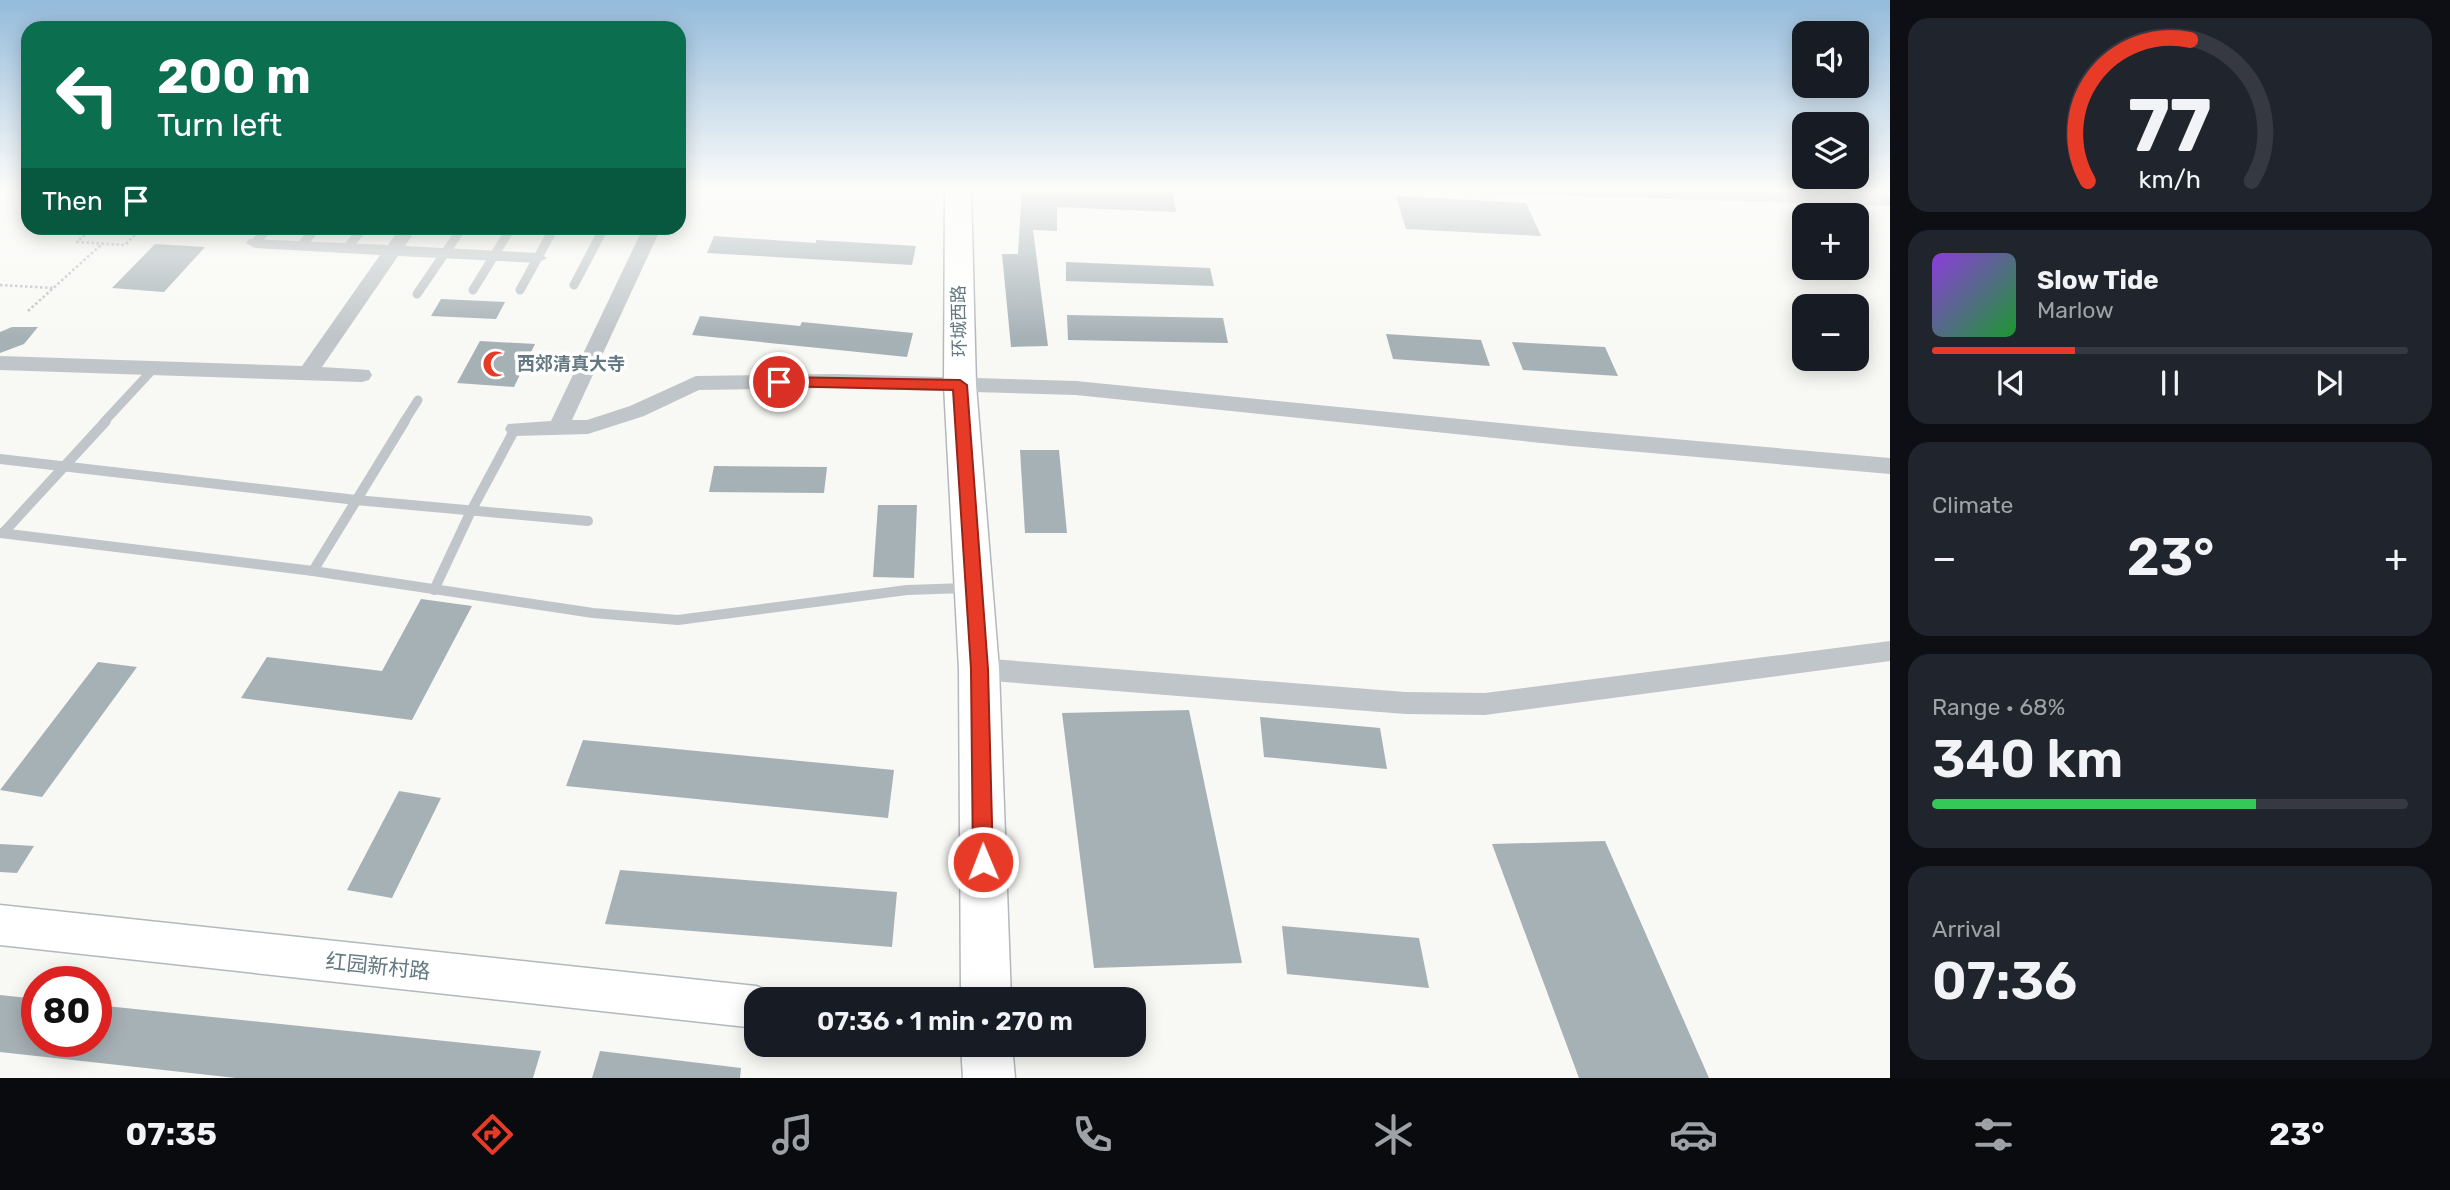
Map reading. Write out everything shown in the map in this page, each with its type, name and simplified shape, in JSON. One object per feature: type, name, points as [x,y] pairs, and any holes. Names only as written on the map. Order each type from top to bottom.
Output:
[{"type":"highway","name":"环城西路","points":[[959,238],[960,385],[979,669],[986,987]]},
{"type":"highway","points":[[988,1057],[989,1078]]},
{"type":"main road","name":"红园新村路","points":[[0,925],[744,1006]]},
{"type":"street","points":[[308,372],[400,238]]},
{"type":"street","points":[[557,429],[647,238]]},
{"type":"street","points":[[255,243],[538,258]]},
{"type":"street","points":[[4,366],[362,375]]},
{"type":"street","points":[[515,429],[587,427],[636,411],[696,383],[835,381],[1076,388],[1517,433],[1890,466]]},
{"type":"street","points":[[979,669],[1405,703],[1485,704],[1890,651]]},
{"type":"lane","points":[[255,243],[259,238]]},
{"type":"lane","points":[[301,246],[307,238]]},
{"type":"lane","points":[[347,248],[355,238]]},
{"type":"lane","points":[[417,294],[455,238]]},
{"type":"lane","points":[[473,290],[505,238]]},
{"type":"lane","points":[[520,290],[549,238]]},
{"type":"lane","points":[[574,285],[599,238]]},
{"type":"lane","points":[[1,533],[155,368]]},
{"type":"lane","points":[[313,571],[418,400]]},
{"type":"lane","points":[[434,590],[471,511],[515,429]]},
{"type":"lane","points":[[0,460],[356,500],[588,521]]},
{"type":"lane","points":[[1,533],[313,571],[593,613],[678,620],[906,590],[974,587]]},
{"type":"path","points":[[81,238],[77,242],[125,245],[132,238]]},
{"type":"path","points":[[28,311],[103,243]]},
{"type":"path","points":[[0,285],[54,288]]},
{"type":"building","points":[[713,238],[816,243],[816,240],[916,246],[912,265],[707,253]]},
{"type":"building","points":[[1019,238],[1034,238],[1048,346],[1011,347],[1002,254],[1018,254]]},
{"type":"building","points":[[155,244],[205,247],[164,292],[112,288]]},
{"type":"building","points":[[1066,262],[1210,268],[1214,286],[1066,281]]},
{"type":"building","points":[[441,299],[505,302],[496,319],[431,316]]},
{"type":"building","points":[[1067,315],[1223,318],[1228,343],[1068,340]]},
{"type":"building","points":[[700,316],[800,326],[802,322],[913,333],[907,357],[692,335]]},
{"type":"building","points":[[12,327],[38,327],[24,344],[0,353],[0,332]]},
{"type":"building","points":[[1386,334],[1481,340],[1490,366],[1393,359]]},
{"type":"building","name":"西郊清真大寺","points":[[480,341],[535,344],[514,387],[457,383]]},
{"type":"building","points":[[1512,342],[1605,347],[1618,376],[1523,370]]},
{"type":"building","points":[[1020,450],[1059,450],[1067,533],[1025,533]]},
{"type":"building","points":[[714,466],[827,467],[824,493],[709,492]]},
{"type":"building","points":[[878,505],[917,505],[914,578],[873,577]]},
{"type":"building","points":[[421,599],[472,606],[412,720],[241,698],[267,657],[382,671]]},
{"type":"building","points":[[98,662],[137,667],[42,797],[0,790]]},
{"type":"building","points":[[1189,710],[1242,963],[1094,968],[1062,713]]},
{"type":"building","points":[[1260,717],[1380,728],[1387,769],[1264,757]]},
{"type":"building","points":[[583,740],[894,770],[888,818],[566,786]]},
{"type":"building","points":[[399,791],[441,798],[392,898],[347,890]]},
{"type":"building","points":[[1605,841],[1709,1078],[1579,1078],[1492,844]]},
{"type":"building","points":[[0,844],[34,846],[17,873],[0,872]]},
{"type":"building","points":[[620,870],[897,892],[892,947],[605,924]]},
{"type":"building","points":[[1282,926],[1419,938],[1429,988],[1287,974]]},
{"type":"building","points":[[0,995],[21,997],[21,1054],[0,1052]]},
{"type":"building","points":[[112,1007],[541,1051],[533,1078],[236,1078],[45,1057],[112,1057]]},
{"type":"building","points":[[600,1051],[741,1068],[740,1078],[592,1078]]},
{"type":"place","name":"西郊清真大寺","points":[[496,364]]},
{"type":"route","points":[[779,382],[960,385],[979,669],[983,862]]}]
